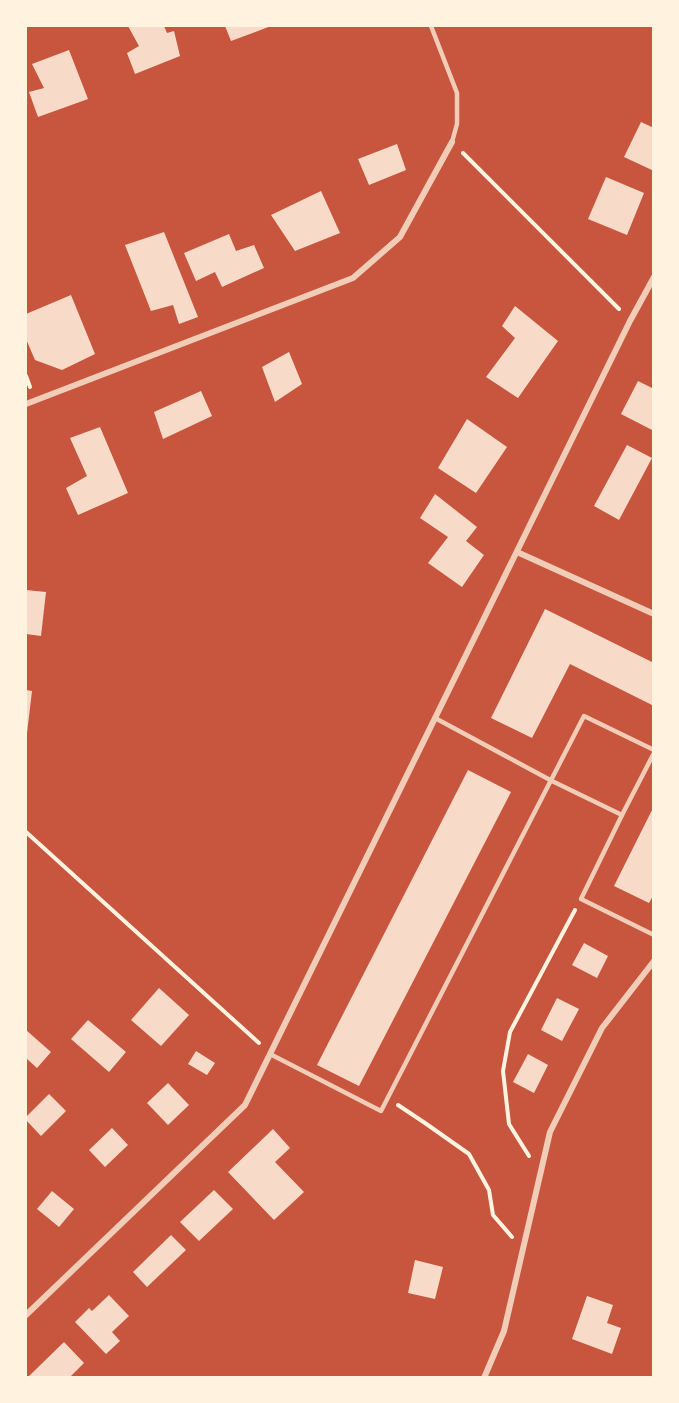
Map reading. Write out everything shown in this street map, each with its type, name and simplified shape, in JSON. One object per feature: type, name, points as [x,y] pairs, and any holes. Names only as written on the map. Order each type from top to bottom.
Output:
[{"type":"street","points":[[26,404],[353,278],[400,237],[452,142]]},
{"type":"street","points":[[26,1315],[245,1105],[630,321],[654,277]]},
{"type":"street","points":[[517,552],[654,614]]},
{"type":"street","points":[[484,1377],[504,1331],[550,1131],[602,1028],[654,962]]},
{"type":"lane","points":[[431,26],[457,93],[457,124],[452,142]]},
{"type":"lane","points":[[270,1054],[381,1111],[584,716],[654,751],[580,899],[654,935]]},
{"type":"lane","points":[[435,718],[622,815]]},
{"type":"path","points":[[452,142],[630,321]]},
{"type":"path","points":[[26,832],[270,1054]]},
{"type":"path","points":[[540,1175],[510,1124],[503,1071],[510,1032],[580,899]]},
{"type":"path","points":[[387,1098],[469,1154],[489,1190],[493,1215],[522,1251]]},
{"type":"building","points":[[128,26],[164,26],[167,33],[174,31],[180,56],[135,74],[127,53],[139,46]]},
{"type":"building","points":[[225,26],[271,26],[231,41]]},
{"type":"building","points":[[69,50],[88,99],[38,117],[29,92],[44,88],[32,64]]},
{"type":"building","points":[[641,122],[654,128],[654,171],[624,157]]},
{"type":"building","points":[[397,144],[406,170],[369,185],[358,159]]},
{"type":"building","points":[[606,177],[644,193],[627,235],[588,219]]},
{"type":"building","points":[[321,191],[340,233],[295,251],[271,215]]},
{"type":"building","points":[[164,232],[198,317],[179,324],[173,305],[151,311],[125,245]]},
{"type":"building","points":[[229,234],[236,251],[254,245],[264,268],[222,287],[215,272],[196,281],[184,253]]},
{"type":"building","points":[[71,295],[95,354],[62,370],[35,360],[26,339],[26,314]]},
{"type":"building","points":[[515,306],[558,341],[518,398],[486,377],[515,338],[502,326]]},
{"type":"building","points":[[289,352],[302,384],[275,402],[262,367]]},
{"type":"building","points":[[638,381],[654,389],[654,431],[621,414]]},
{"type":"building","points":[[201,391],[212,416],[163,439],[154,412]]},
{"type":"building","points":[[467,419],[507,447],[476,493],[438,468]]},
{"type":"building","points":[[100,427],[128,493],[78,515],[66,488],[87,476],[70,438]]},
{"type":"building","points":[[627,445],[652,458],[619,520],[594,506]]},
{"type":"building","points":[[435,494],[477,527],[466,541],[484,555],[462,587],[428,563],[448,537],[420,518]]},
{"type":"building","points":[[26,590],[46,592],[41,636],[26,634]]},
{"type":"building","points":[[545,609],[654,663],[654,706],[570,664],[532,738],[491,718]]},
{"type":"building","points":[[26,690],[32,691],[27,733],[26,733]]},
{"type":"building","points":[[468,770],[511,792],[359,1086],[317,1065]]},
{"type":"building","points":[[654,806],[654,894],[649,903],[614,886]]},
{"type":"building","points":[[584,943],[608,956],[597,978],[572,965]]},
{"type":"building","points":[[159,988],[189,1015],[161,1046],[131,1020]]},
{"type":"building","points":[[557,998],[579,1009],[562,1041],[541,1030]]},
{"type":"building","points":[[88,1020],[126,1052],[109,1072],[71,1039]]},
{"type":"building","points":[[26,1030],[51,1052],[37,1068],[26,1058]]},
{"type":"building","points":[[196,1051],[215,1063],[207,1075],[188,1064]]},
{"type":"building","points":[[528,1054],[548,1065],[534,1093],[513,1082]]},
{"type":"building","points":[[168,1083],[189,1105],[168,1125],[147,1103]]},
{"type":"building","points":[[49,1094],[66,1111],[41,1136],[26,1120],[26,1117]]},
{"type":"building","points":[[112,1128],[128,1145],[105,1167],[89,1150]]},
{"type":"building","points":[[273,1129],[290,1148],[275,1162],[304,1192],[274,1220],[228,1172]]},
{"type":"building","points":[[214,1190],[233,1209],[199,1241],[180,1222]]},
{"type":"building","points":[[52,1191],[74,1209],[59,1227],[37,1209]]},
{"type":"building","points":[[171,1235],[186,1250],[147,1287],[133,1272]]},
{"type":"building","points":[[415,1260],[443,1267],[435,1299],[408,1293]]},
{"type":"building","points":[[109,1295],[129,1316],[112,1332],[120,1341],[106,1354],[75,1322],[89,1308],[92,1311]]},
{"type":"building","points":[[587,1296],[613,1305],[607,1323],[621,1328],[612,1354],[572,1339]]},
{"type":"building","points":[[64,1342],[84,1363],[69,1378],[27,1378]]}]
